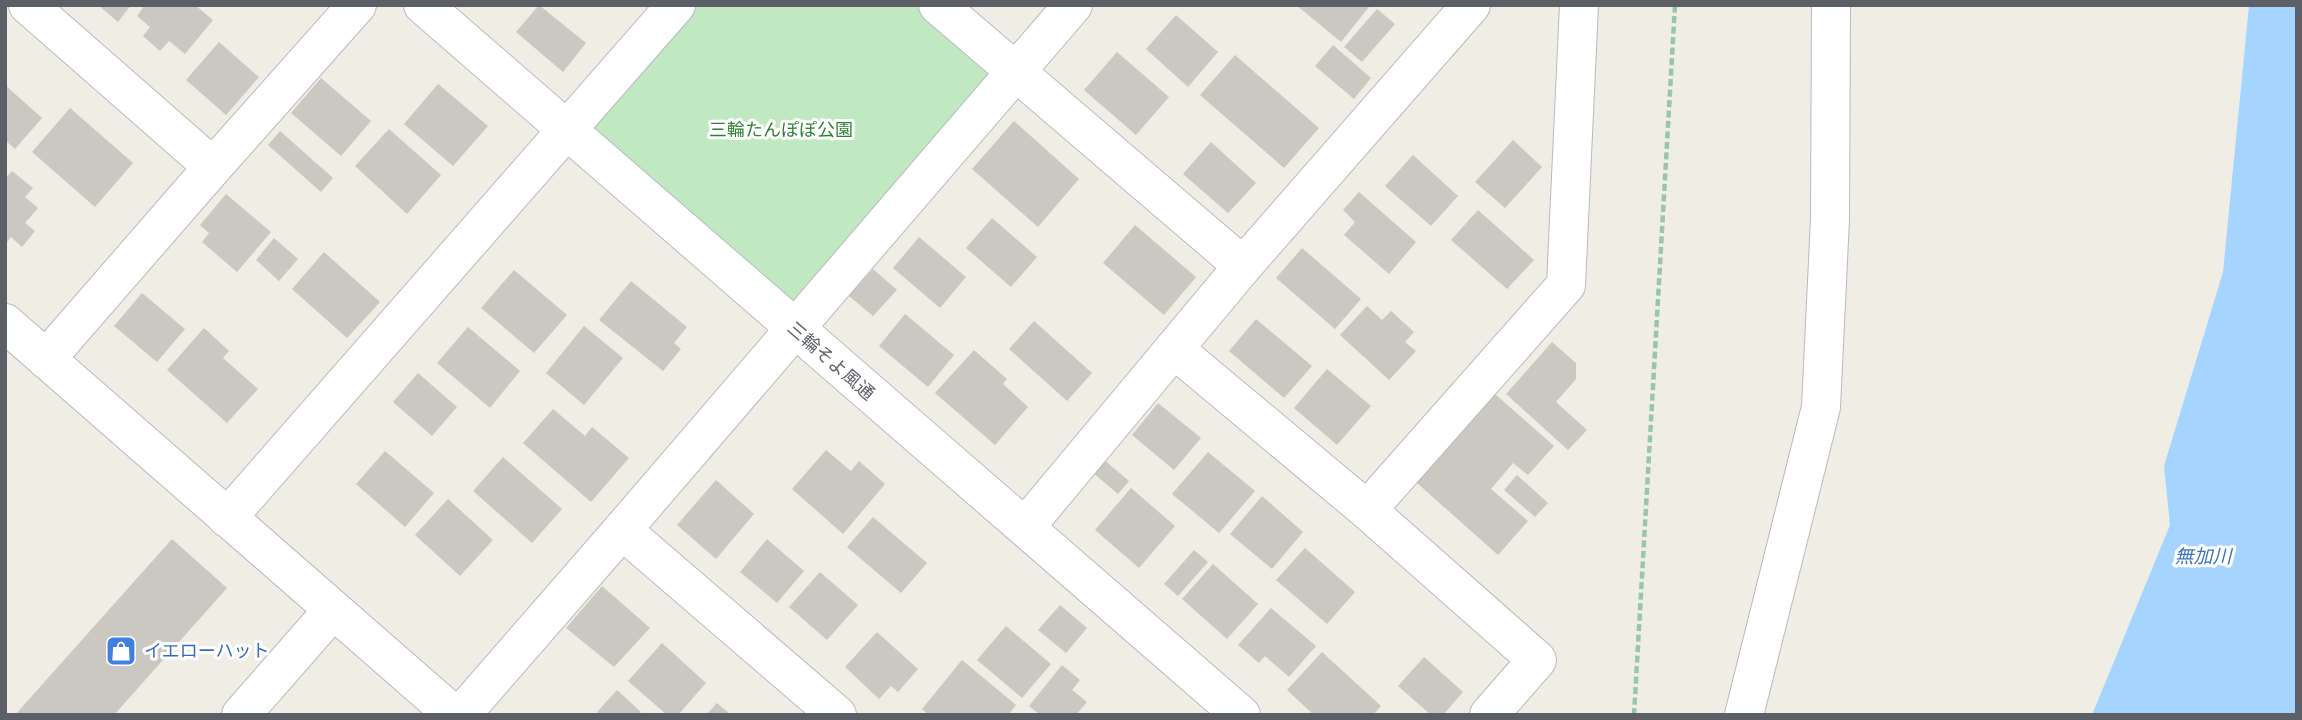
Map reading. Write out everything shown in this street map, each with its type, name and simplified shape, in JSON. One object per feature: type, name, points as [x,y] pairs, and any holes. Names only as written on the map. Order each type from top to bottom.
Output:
[{"type":"street","points":[[28,5],[213,167]]},
{"type":"street","points":[[46,359],[357,5]]},
{"type":"street","name":"三輪そよ風通","points":[[423,5],[1241,715]]},
{"type":"street","points":[[227,517],[676,5]]},
{"type":"street","points":[[938,5],[1243,266]]},
{"type":"street","points":[[461,715],[1073,5]]},
{"type":"street","points":[[1026,526],[1243,266],[1471,5]]},
{"type":"street","points":[[1367,510],[1566,285],[1579,5]]},
{"type":"street","points":[[1744,715],[1821,407],[1830,219],[1831,5]]},
{"type":"street","points":[[5,323],[454,715]]},
{"type":"street","points":[[1174,349],[1367,510],[1537,660],[1489,715]]},
{"type":"street","points":[[622,530],[837,715]]},
{"type":"street","points":[[241,715],[333,610]]},
{"type":"path","points":[[1634,715],[1675,5]]},
{"type":"green space","name":"三輪たんぽぽ公園","points":[[695,5],[915,5],[994,72],[792,307],[588,126]]},
{"type":"water","name":"無加川","points":[[2249,5],[2297,5],[2297,715],[2092,715],[2170,525],[2164,466],[2223,272]]},
{"type":"building","points":[[98,5],[131,5],[118,22]]},
{"type":"building","points":[[145,5],[195,5],[213,20],[185,54],[169,41],[160,51],[143,36],[150,27],[137,16]]},
{"type":"building","points":[[539,5],[586,43],[563,72],[516,32]]},
{"type":"building","points":[[1296,5],[1367,5],[1369,7],[1341,42]]},
{"type":"building","points":[[1377,9],[1395,24],[1362,62],[1344,47]]},
{"type":"building","points":[[1176,15],[1218,52],[1188,87],[1146,49]]},
{"type":"building","points":[[219,42],[259,77],[226,115],[186,80]]},
{"type":"building","points":[[1333,45],[1371,78],[1354,99],[1315,66]]},
{"type":"building","points":[[1117,52],[1169,97],[1136,135],[1084,90]]},
{"type":"building","points":[[1235,55],[1319,128],[1284,168],[1200,95]]},
{"type":"building","points":[[321,78],[371,121],[341,156],[291,113]]},
{"type":"building","points":[[438,84],[488,126],[453,166],[404,124]]},
{"type":"building","points":[[5,85],[42,118],[15,149],[5,140]]},
{"type":"building","points":[[70,108],[133,163],[95,207],[32,152]]},
{"type":"building","points":[[1014,121],[1079,179],[1038,227],[972,169]]},
{"type":"building","points":[[389,129],[441,175],[407,214],[355,166]]},
{"type":"building","points":[[280,131],[333,178],[321,192],[268,145]]},
{"type":"building","points":[[1513,140],[1542,167],[1505,208],[1475,182]]},
{"type":"building","points":[[1211,142],[1256,183],[1228,213],[1183,174]]},
{"type":"building","points":[[1413,155],[1458,196],[1431,226],[1385,186]]},
{"type":"building","points":[[12,171],[33,188],[25,197],[38,208],[25,223],[35,231],[22,247],[11,237],[5,244],[5,179]]},
{"type":"building","points":[[1359,192],[1416,242],[1389,274],[1344,235],[1355,222],[1343,210]]},
{"type":"building","points":[[226,194],[271,232],[237,272],[202,242],[209,233],[200,225]]},
{"type":"building","points":[[1478,210],[1534,260],[1507,289],[1451,240]]},
{"type":"building","points":[[992,218],[1037,257],[1011,287],[966,248]]},
{"type":"building","points":[[1135,225],[1196,277],[1164,315],[1103,263]]},
{"type":"building","points":[[919,237],[966,277],[940,308],[893,268]]},
{"type":"building","points":[[274,238],[298,259],[279,281],[256,260]]},
{"type":"building","points":[[1302,248],[1361,299],[1335,329],[1276,278]]},
{"type":"building","points":[[324,252],[380,302],[347,338],[292,289]]},
{"type":"building","points":[[873,269],[897,290],[873,316],[849,296]]},
{"type":"building","points":[[514,270],[567,315],[534,353],[481,308]]},
{"type":"building","points":[[631,281],[687,327],[674,343],[681,349],[663,371],[599,320]]},
{"type":"building","points":[[142,293],[185,329],[157,362],[114,326]]},
{"type":"building","points":[[1367,306],[1382,320],[1391,311],[1414,332],[1405,342],[1416,351],[1389,380],[1340,335]]},
{"type":"building","points":[[905,314],[954,355],[928,387],[879,346]]},
{"type":"building","points":[[1256,319],[1312,366],[1284,398],[1229,351]]},
{"type":"building","points":[[1034,321],[1092,373],[1067,401],[1009,349]]},
{"type":"building","points":[[584,326],[623,358],[584,405],[546,373]]},
{"type":"building","points":[[468,327],[520,371],[490,408],[437,363]]},
{"type":"building","points":[[204,328],[229,351],[223,358],[258,389],[227,423],[167,370]]},
{"type":"building","points":[[1552,342],[1576,363],[1576,379],[1556,402],[1587,430],[1568,450],[1506,394]]},
{"type":"building","points":[[974,350],[1007,379],[1003,384],[1028,407],[995,445],[935,393]]},
{"type":"building","points":[[1327,369],[1371,406],[1337,445],[1294,408]]},
{"type":"building","points":[[418,373],[457,407],[432,436],[393,402]]},
{"type":"building","points":[[1495,394],[1554,446],[1528,475],[1513,463],[1491,489],[1528,521],[1498,555],[1417,483]]},
{"type":"building","points":[[1158,403],[1201,438],[1174,470],[1132,435]]},
{"type":"building","points":[[553,409],[585,436],[592,427],[629,458],[591,502],[523,443]]},
{"type":"building","points":[[826,450],[851,471],[859,461],[885,484],[843,534],[792,489]]},
{"type":"building","points":[[385,451],[434,493],[405,527],[356,484]]},
{"type":"building","points":[[1208,452],[1255,491],[1219,533],[1172,494]]},
{"type":"building","points":[[503,457],[562,509],[532,543],[473,491]]},
{"type":"building","points":[[1103,459],[1129,481],[1118,494],[1092,472]]},
{"type":"building","points":[[1517,475],[1548,503],[1535,517],[1504,490]]},
{"type":"building","points":[[716,480],[754,514],[716,559],[677,525]]},
{"type":"building","points":[[1131,488],[1175,526],[1139,568],[1095,530]]},
{"type":"building","points":[[1262,496],[1303,532],[1272,569],[1230,534]]},
{"type":"building","points":[[448,499],[493,540],[460,576],[415,535]]},
{"type":"building","points":[[873,517],[927,563],[901,593],[847,547]]},
{"type":"building","name":"イエローハット","points":[[172,539],[227,588],[114,715],[15,715]]},
{"type":"building","points":[[767,539],[804,571],[777,603],[740,572]]},
{"type":"building","points":[[1305,548],[1355,592],[1327,624],[1276,580]]},
{"type":"building","points":[[1194,550],[1208,562],[1178,596],[1164,584]]},
{"type":"building","points":[[1213,564],[1258,604],[1227,639],[1182,599]]},
{"type":"building","points":[[820,572],[858,605],[827,640],[789,607]]},
{"type":"building","points":[[602,586],[650,628],[614,667],[566,628]]},
{"type":"building","points":[[1060,605],[1087,628],[1066,653],[1038,630]]},
{"type":"building","points":[[1271,608],[1316,646],[1289,677],[1265,656],[1259,663],[1238,645]]},
{"type":"building","points":[[1006,626],[1051,664],[1022,698],[977,660]]},
{"type":"building","points":[[877,632],[918,669],[898,692],[891,686],[879,699],[845,667]]},
{"type":"building","points":[[662,643],[706,683],[678,715],[667,715],[628,681]]},
{"type":"building","points":[[1322,652],[1381,706],[1373,715],[1314,715],[1287,690]]},
{"type":"building","points":[[1424,657],[1463,692],[1443,715],[1431,715],[1398,686]]},
{"type":"building","points":[[962,660],[1016,705],[1008,715],[929,715],[922,709]]},
{"type":"building","points":[[1062,665],[1080,680],[1072,690],[1087,702],[1076,715],[1040,715],[1029,706]]},
{"type":"building","points":[[617,690],[641,712],[638,715],[601,715],[597,712]]},
{"type":"building","points":[[717,703],[731,715],[706,715]]},
{"type":"place","name":"イエローハット","points":[[121,651]]}]
